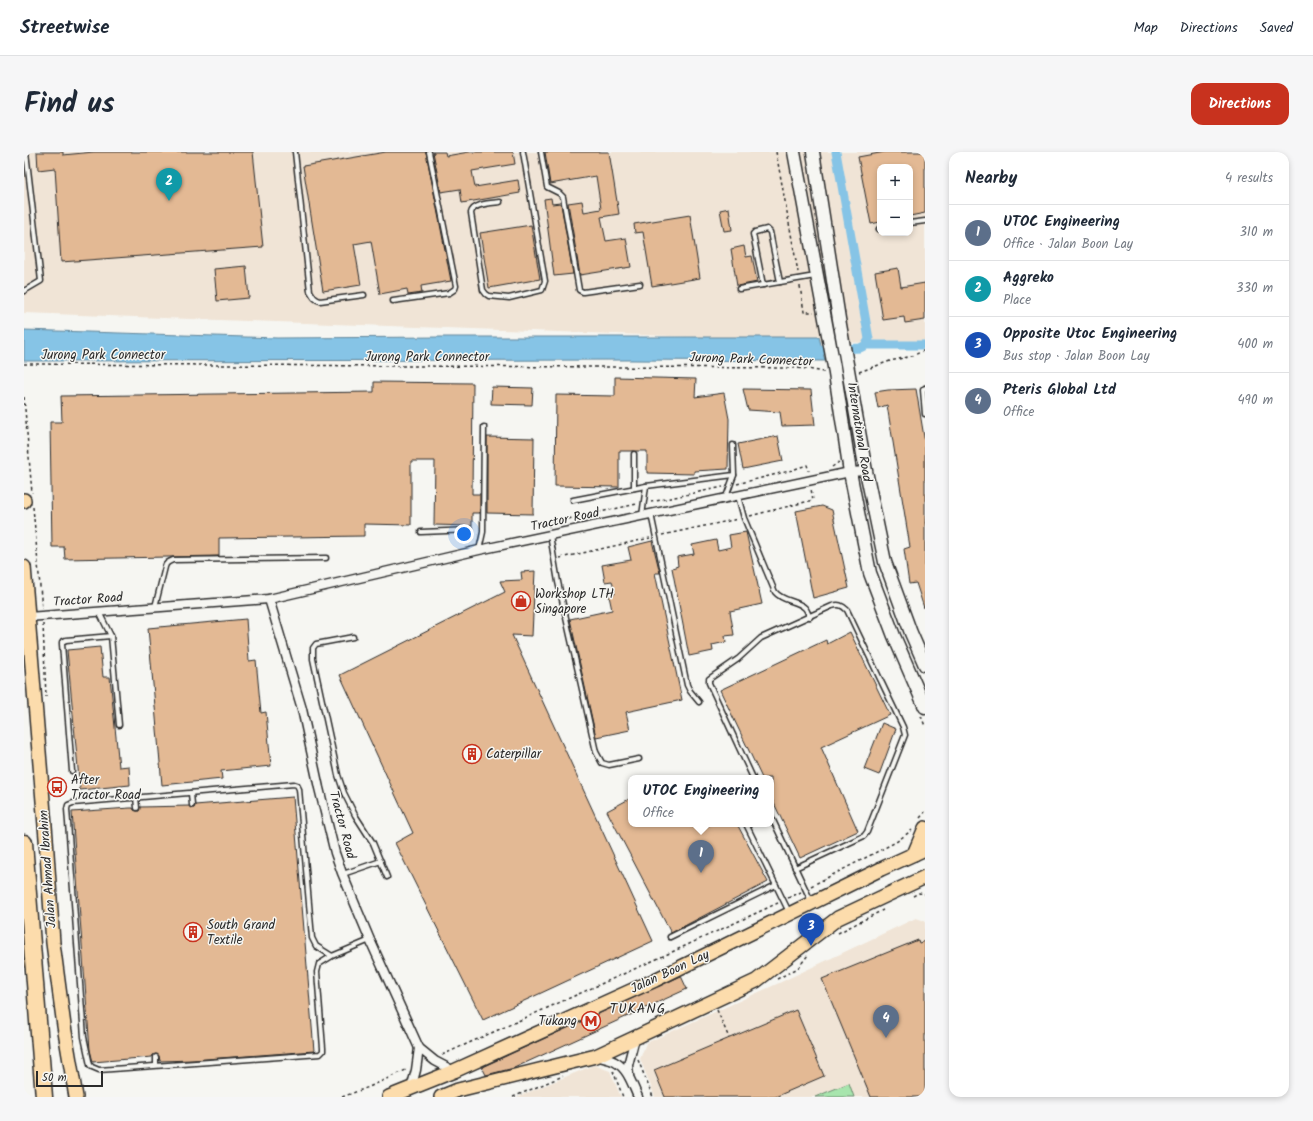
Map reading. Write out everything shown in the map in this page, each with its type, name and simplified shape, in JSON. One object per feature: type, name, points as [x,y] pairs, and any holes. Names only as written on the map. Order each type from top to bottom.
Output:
[{"type":"highway","points":[[24,843],[44,1097]]},
{"type":"main road","name":"International Road","points":[[794,152],[818,276],[820,315],[829,370],[870,573],[894,636],[925,707]]},
{"type":"main road","name":"International Road","points":[[813,152],[839,319],[852,369],[866,471],[885,562],[911,633],[925,665]]},
{"type":"main road","name":"Jalan Ahmad Ibrahim","points":[[24,567],[53,943],[64,1026],[76,1097]]},
{"type":"main road","points":[[918,827],[920,852]]},
{"type":"main road","name":"Jalan Boon Lay","points":[[389,1097],[454,1071],[655,980],[881,869],[920,852]]},
{"type":"main road","points":[[441,1097],[458,1090],[596,1056],[756,981],[838,918],[925,877]]},
{"type":"main road","points":[[885,896],[925,887]]},
{"type":"street","name":"Tractor Road","points":[[28,616],[269,599],[479,550],[850,472],[866,471]]},
{"type":"street","name":"Tractor Road","points":[[269,599],[302,709],[335,853],[343,874],[370,940],[419,1048],[436,1061],[454,1071]]},
{"type":"street","points":[[629,1076],[628,1065],[635,1038]]},
{"type":"street","points":[[410,1089],[416,1070],[419,1048]]},
{"type":"street","points":[[596,1056],[614,1061],[620,1065],[629,1076],[638,1097]]},
{"type":"lane","points":[[24,291],[41,280],[26,152]]},
{"type":"lane","points":[[295,152],[310,291],[316,300],[320,301],[364,295]]},
{"type":"lane","points":[[393,301],[449,293],[455,289],[456,286],[430,152]]},
{"type":"lane","points":[[500,202],[475,206],[471,210],[483,290],[489,296],[509,298],[542,290],[545,281],[523,152]]},
{"type":"lane","points":[[541,152],[547,188],[559,193],[563,197],[579,290],[583,292],[640,284]]},
{"type":"lane","points":[[913,222],[925,220]]},
{"type":"lane","points":[[763,285],[754,234],[755,232],[767,229],[770,232],[780,282]]},
{"type":"lane","points":[[739,289],[818,276]]},
{"type":"lane","points":[[925,388],[923,390],[925,414]]},
{"type":"lane","points":[[479,550],[483,532],[484,427]]},
{"type":"lane","points":[[726,498],[734,475],[732,445]]},
{"type":"lane","points":[[634,454],[634,488]]},
{"type":"lane","points":[[573,500],[646,486],[734,475]]},
{"type":"lane","points":[[642,516],[646,486]]},
{"type":"lane","points":[[738,495],[744,518],[775,592],[778,596],[803,606],[810,616]]},
{"type":"lane","points":[[651,514],[687,685],[699,702]]},
{"type":"lane","points":[[422,532],[471,530]]},
{"type":"lane","points":[[550,535],[558,582],[596,752],[602,763],[609,765],[638,759]]},
{"type":"lane","points":[[155,608],[165,567],[168,562],[180,560],[326,558]]},
{"type":"lane","points":[[752,775],[709,683],[709,679],[738,659],[761,638],[839,604],[847,610],[905,731],[905,735],[867,832],[861,838],[795,868]]},
{"type":"lane","points":[[99,612],[111,636],[119,725]]},
{"type":"lane","points":[[72,771],[62,642],[66,640],[111,636]]},
{"type":"lane","points":[[353,638],[316,644],[313,648],[313,659],[338,775],[344,793],[354,815],[371,840],[387,876]]},
{"type":"lane","points":[[332,956],[316,946],[312,938],[299,787],[294,784],[69,804],[67,809],[84,1037],[90,1065],[95,1069],[99,1070],[317,1055],[322,1053],[323,1048],[318,964],[332,956],[370,940]]},
{"type":"lane","points":[[191,793],[192,805]]},
{"type":"lane","points":[[136,798],[137,808]]},
{"type":"lane","points":[[774,822],[812,904]]},
{"type":"lane","points":[[747,827],[790,914]]},
{"type":"lane","points":[[343,874],[381,861]]},
{"type":"lane","points":[[670,937],[776,885]]},
{"type":"lane","points":[[156,1057],[156,1065]]},
{"type":"path","points":[[776,152],[804,312],[820,315]]},
{"type":"path","points":[[852,369],[912,356],[925,350]]},
{"type":"path","name":"Jurong Park Connector","points":[[24,364],[796,368],[829,370]]},
{"type":"path","points":[[554,559],[744,518],[813,500],[811,487]]},
{"type":"path","points":[[440,1055],[784,901],[896,842],[918,827],[925,812]]},
{"type":"path","points":[[716,1007],[729,1038]]},
{"type":"path","points":[[637,1058],[653,1097]]},
{"type":"path","points":[[610,1067],[623,1097]]},
{"type":"path","points":[[342,1097],[369,1087],[409,1068]]},
{"type":"path","points":[[513,1097],[567,1074]]},
{"type":"shaded area","points":[[24,152],[925,152],[925,345],[24,313]]},
{"type":"shaded area","points":[[916,918],[925,921],[925,1097],[854,1097],[848,1083],[815,1097],[655,1097],[640,1059],[646,1043],[779,983]]},
{"type":"shaded area","points":[[594,1065],[610,1071],[621,1097],[517,1097]]},
{"type":"green space","points":[[849,1083],[854,1097],[815,1097]]},
{"type":"water","points":[[24,330],[277,338],[819,337],[825,361],[24,361]]},
{"type":"building","points":[[37,152],[63,152],[63,155],[94,152],[253,152],[263,247],[61,262],[55,168],[38,170]]},
{"type":"building","points":[[386,152],[426,152],[451,281],[421,286],[422,293],[408,295],[407,289],[380,294],[371,241],[354,244],[361,285],[323,291],[303,166]]},
{"type":"building","points":[[433,152],[445,152],[446,156],[469,152],[513,152],[515,164],[472,171],[475,187],[518,180],[520,193],[462,203],[460,189],[441,192]]},
{"type":"building","points":[[545,152],[609,152],[619,214],[601,217],[606,241],[626,238],[631,267],[580,275],[568,203],[582,201],[584,212],[601,209],[596,176],[550,184]]},
{"type":"building","points":[[885,152],[925,152],[925,213],[913,215],[913,164],[877,164],[877,223],[871,224],[858,157]]},
{"type":"building","points":[[551,198],[552,204],[561,204],[573,274],[554,276],[544,199]]},
{"type":"building","points":[[729,208],[732,230],[724,231],[720,210]]},
{"type":"building","points":[[690,215],[700,278],[652,286],[643,232],[635,233],[634,224]]},
{"type":"building","points":[[531,225],[540,279],[489,288],[480,233]]},
{"type":"building","points":[[744,246],[746,257],[752,256],[757,282],[737,286],[731,249]]},
{"type":"building","points":[[246,266],[249,298],[217,301],[214,269]]},
{"type":"building","points":[[898,268],[901,287],[925,283],[925,320],[905,323],[904,317],[883,320],[875,272]]},
{"type":"building","points":[[615,377],[696,379],[695,397],[724,393],[729,419],[728,469],[694,471],[694,474],[647,473],[647,451],[619,451],[619,487],[555,486],[556,395],[615,396]]},
{"type":"building","points":[[374,382],[473,383],[472,494],[480,494],[480,513],[472,513],[472,526],[434,525],[435,461],[411,461],[411,525],[364,524],[364,536],[219,538],[219,556],[65,559],[64,547],[52,547],[50,422],[62,422],[61,396],[374,392]]},
{"type":"building","points":[[492,387],[533,388],[532,405],[491,404]]},
{"type":"building","points":[[743,389],[811,390],[815,425],[782,426],[780,412],[748,410]]},
{"type":"building","points":[[916,389],[925,443],[925,608],[916,583],[909,584],[904,549],[910,547],[887,405],[878,408],[875,392]]},
{"type":"building","points":[[778,436],[783,461],[743,469],[738,444]]},
{"type":"building","points":[[487,437],[534,438],[533,514],[487,513]]},
{"type":"building","points":[[822,506],[832,510],[849,588],[813,598],[796,511]]},
{"type":"building","points":[[746,532],[762,604],[730,611],[734,635],[725,636],[726,642],[712,645],[713,651],[689,656],[672,568],[678,566],[677,557],[694,554],[692,545],[716,540],[718,550],[731,547],[729,535]]},
{"type":"building","points":[[652,541],[660,573],[655,573],[682,700],[626,712],[630,730],[596,737],[570,619],[612,610],[609,596],[615,594],[612,581],[605,582],[602,565],[631,560],[628,547]]},
{"type":"building","name":"Caterpillar","points":[[535,571],[532,636],[512,635],[653,941],[483,1020],[395,843],[413,833],[340,675],[505,592],[500,581],[522,580],[521,572]]},
{"type":"building","points":[[246,619],[249,661],[256,660],[261,713],[266,712],[271,766],[221,771],[222,779],[162,785],[148,628]]},
{"type":"building","points":[[850,632],[890,715],[821,747],[858,831],[800,858],[774,803],[774,775],[761,775],[720,690],[826,640],[827,644]]},
{"type":"building","points":[[100,647],[103,677],[110,677],[119,767],[129,766],[130,785],[80,790],[67,650]]},
{"type":"building","points":[[882,723],[896,729],[879,775],[864,769]]},
{"type":"building","name":"South Grand Textile","points":[[293,797],[314,1051],[160,1061],[159,1056],[156,1054],[152,1057],[93,1062],[90,1050],[72,812],[130,808],[139,811],[140,807],[189,806],[194,808],[195,805]]},
{"type":"building","points":[[628,800],[628,827],[698,827],[700,830],[706,827],[739,827],[768,882],[671,933],[607,811]]},
{"type":"building","points":[[918,940],[919,943],[925,941],[925,1097],[871,1097],[822,979]]},
{"type":"building","points":[[681,976],[687,989],[514,1068],[486,1075],[482,1067]]},
{"type":"building","points":[[796,1010],[824,1076],[775,1097],[665,1097],[654,1070]]},
{"type":"waterway","points":[[836,152],[869,339],[866,345]]},
{"type":"waterway","points":[[823,350],[860,348],[866,345],[925,345]]},
{"type":"place","name":"Aggreko","points":[[169,201]]},
{"type":"place","name":"Workshop LTH Singapore","points":[[521,601]]},
{"type":"place","name":"Caterpillar","points":[[472,754]]},
{"type":"place","name":"After Tractor Road","points":[[57,787]]},
{"type":"place","name":"UTOC Engineering","points":[[701,873]]},
{"type":"place","name":"South Grand Textile","points":[[193,932]]},
{"type":"place","name":"Opposite Utoc Engineering","points":[[811,946]]},
{"type":"place","name":"Tukang","points":[[591,1021]]},
{"type":"place","name":"Pteris Global Ltd","points":[[886,1038]]},
{"type":"district","name":"TUKANG","points":[[638,1009]]}]
